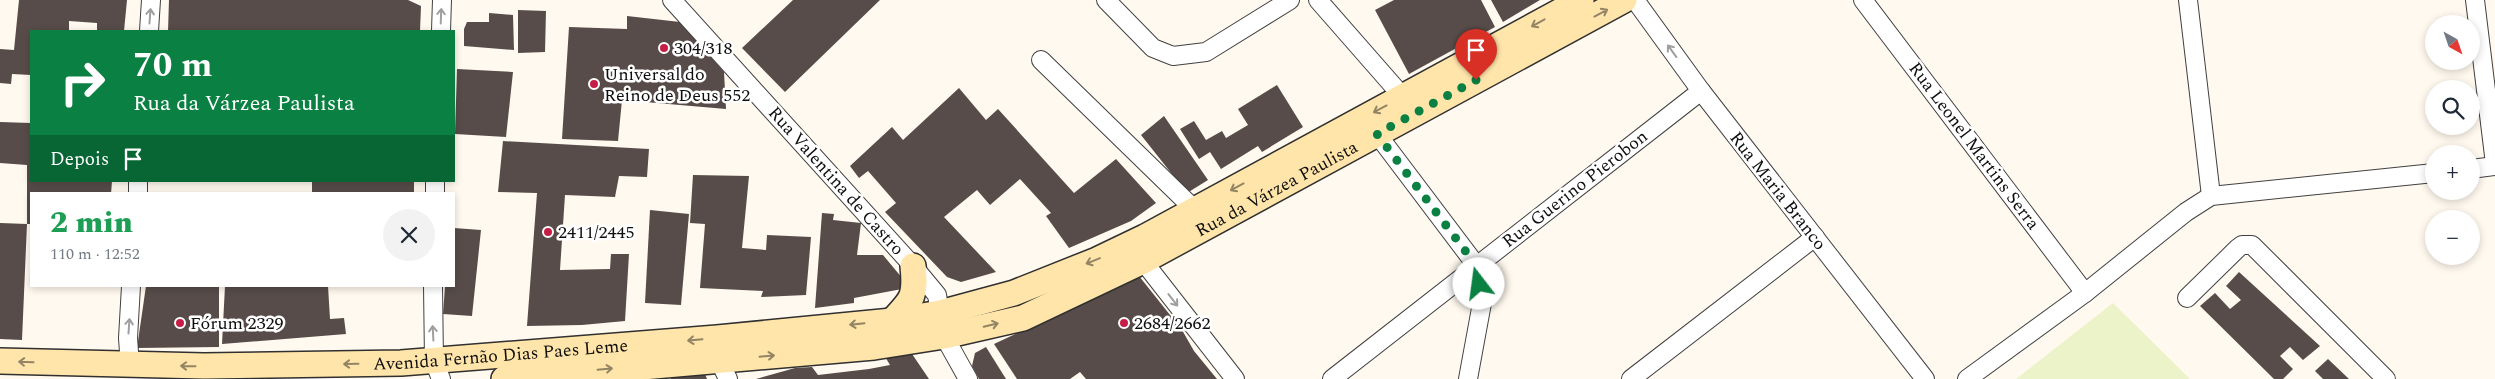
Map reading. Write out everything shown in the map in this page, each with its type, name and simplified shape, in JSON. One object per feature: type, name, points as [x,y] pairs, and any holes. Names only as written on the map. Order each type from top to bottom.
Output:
[{"type":"main road","name":"Rua da Várzea Paulista","points":[[942,325],[1014,293],[1088,264],[1145,237],[1581,0]]},
{"type":"main road","name":"Rua da Várzea Paulista","points":[[942,325],[1023,318],[1143,261],[1624,0]]},
{"type":"main road","points":[[892,321],[912,296],[915,286],[913,266]]},
{"type":"main road","name":"Avenida Fernão Dias Paes Leme","points":[[0,361],[130,366],[401,363],[438,370],[717,338],[892,321],[942,325]]},
{"type":"main road","name":"Avenida Fernão Dias Paes Leme","points":[[504,379],[723,369],[874,346],[942,325]]},
{"type":"street","points":[[149,30],[151,0]]},
{"type":"street","points":[[441,30],[442,0]]},
{"type":"street","name":"Rua Valentina de Castro","points":[[672,0],[913,266],[937,295],[942,325],[968,379]]},
{"type":"street","points":[[1106,0],[1153,48],[1173,56],[1206,52],[1290,0]]},
{"type":"street","points":[[1318,0],[1403,97]]},
{"type":"street","name":"Rua Maria Branco","points":[[1635,0],[1700,91],[1925,379]]},
{"type":"street","name":"Rua Leonel Martins Serra","points":[[1863,0],[2085,293]]},
{"type":"street","points":[[2188,0],[2211,196]]},
{"type":"street","points":[[2475,0],[2495,165],[2480,168]]},
{"type":"street","points":[[1041,60],[1195,210]]},
{"type":"street","name":"Rua Guerino Pierobon","points":[[1332,379],[1700,91]]},
{"type":"street","points":[[1377,134],[1476,265],[1482,303],[1468,379]]},
{"type":"street","points":[[1967,379],[2085,293],[2186,212],[2211,196],[2425,173]]},
{"type":"street","points":[[1631,379],[1645,373],[1815,237]]},
{"type":"street","points":[[2187,298],[2238,248],[2242,245],[2252,245],[2386,379]]},
{"type":"street","points":[[1143,261],[1235,379]]},
{"type":"street","points":[[130,366],[128,338],[131,287]]},
{"type":"street","points":[[433,287],[438,370]]},
{"type":"green space","points":[[2113,303],[2190,379],[2016,379]]},
{"type":"building","points":[[19,0],[127,0],[124,30],[97,30],[97,23],[69,21],[69,30],[30,30],[30,75],[12,74],[11,84],[0,83],[0,49],[14,50]]},
{"type":"building","points":[[169,0],[408,0],[421,6],[420,30],[168,30]]},
{"type":"building","points":[[793,0],[880,0],[785,92],[742,48]]},
{"type":"building","points":[[1394,0],[1481,0],[1495,27],[1409,74],[1375,10]]},
{"type":"building","points":[[1491,0],[1540,0],[1503,22]]},
{"type":"building","points":[[518,10],[546,11],[545,52],[518,53]]},
{"type":"building","points":[[489,13],[513,15],[514,50],[464,46],[464,29],[467,22],[489,22]]},
{"type":"building","points":[[627,16],[680,22],[724,72],[726,109],[622,100],[618,141],[562,139],[569,27],[627,29]]},
{"type":"building","points":[[457,69],[513,72],[506,137],[455,134]]},
{"type":"building","points":[[1277,85],[1303,127],[1262,152],[1258,146],[1221,169],[1210,152],[1199,159],[1180,129],[1194,121],[1206,140],[1222,131],[1226,138],[1248,125],[1238,109]]},
{"type":"building","points":[[959,88],[986,120],[998,109],[1074,193],[1116,159],[1156,203],[1131,221],[1069,248],[1046,216],[1051,213],[1020,179],[990,205],[977,190],[944,217],[996,272],[961,282],[947,277],[885,212],[896,203],[868,171],[859,178],[850,166],[892,127],[903,140]]},
{"type":"building","points":[[1164,116],[1208,180],[1187,193],[1141,135]]},
{"type":"building","points":[[0,122],[30,123],[30,182],[112,182],[111,192],[30,192],[30,224],[27,224],[27,165],[0,163]]},
{"type":"building","points":[[503,141],[649,149],[647,177],[619,176],[615,197],[565,195],[560,270],[610,269],[611,254],[629,254],[625,321],[582,325],[527,326],[537,193],[498,192]]},
{"type":"building","points":[[693,175],[749,176],[742,248],[766,250],[767,235],[811,237],[806,295],[761,297],[763,291],[700,288],[705,224],[690,223]]},
{"type":"building","points":[[312,182],[414,182],[414,192],[312,192]]},
{"type":"building","points":[[650,210],[689,214],[681,305],[645,303]]},
{"type":"building","points":[[822,213],[834,214],[833,220],[861,223],[857,255],[883,255],[903,279],[902,289],[854,298],[854,303],[815,308]]},
{"type":"building","points":[[0,223],[27,224],[22,340],[0,339]]},
{"type":"building","points":[[455,228],[481,230],[472,316],[443,314],[445,287],[455,287]]},
{"type":"building","points":[[2239,272],[2320,346],[2303,360],[2290,347],[2280,356],[2293,369],[2283,379],[2274,379],[2200,306],[2215,293],[2230,309],[2241,300],[2226,286]]},
{"type":"building","points":[[1139,276],[1182,330],[1194,351],[1217,379],[1086,379],[1080,372],[1070,379],[1017,379],[994,344]]},
{"type":"building","name":"Fórum 2329","points":[[146,287],[219,287],[219,347],[137,348]]},
{"type":"building","points":[[225,287],[328,287],[330,319],[344,318],[346,334],[222,344]]},
{"type":"building","points":[[986,347],[1006,379],[979,379],[972,366],[975,353]]},
{"type":"building","points":[[910,351],[929,379],[756,379],[795,368],[812,367],[818,375],[869,369],[890,365],[884,355]]},
{"type":"building","points":[[2328,359],[2349,379],[2323,379],[2315,371]]},
{"type":"building","points":[[705,374],[707,379],[671,379],[671,378]]},
{"type":"place","name":"304/318","points":[[664,48]]},
{"type":"place","name":"Universal do Reino de Deus 552","points":[[594,84]]},
{"type":"place","name":"2411/2445","points":[[548,232]]},
{"type":"place","name":"Fórum 2329","points":[[180,323]]},
{"type":"place","name":"2684/2662","points":[[1124,323]]},
{"type":"route","points":[[1476,80],[1377,134],[1476,265],[1479,284]]}]
